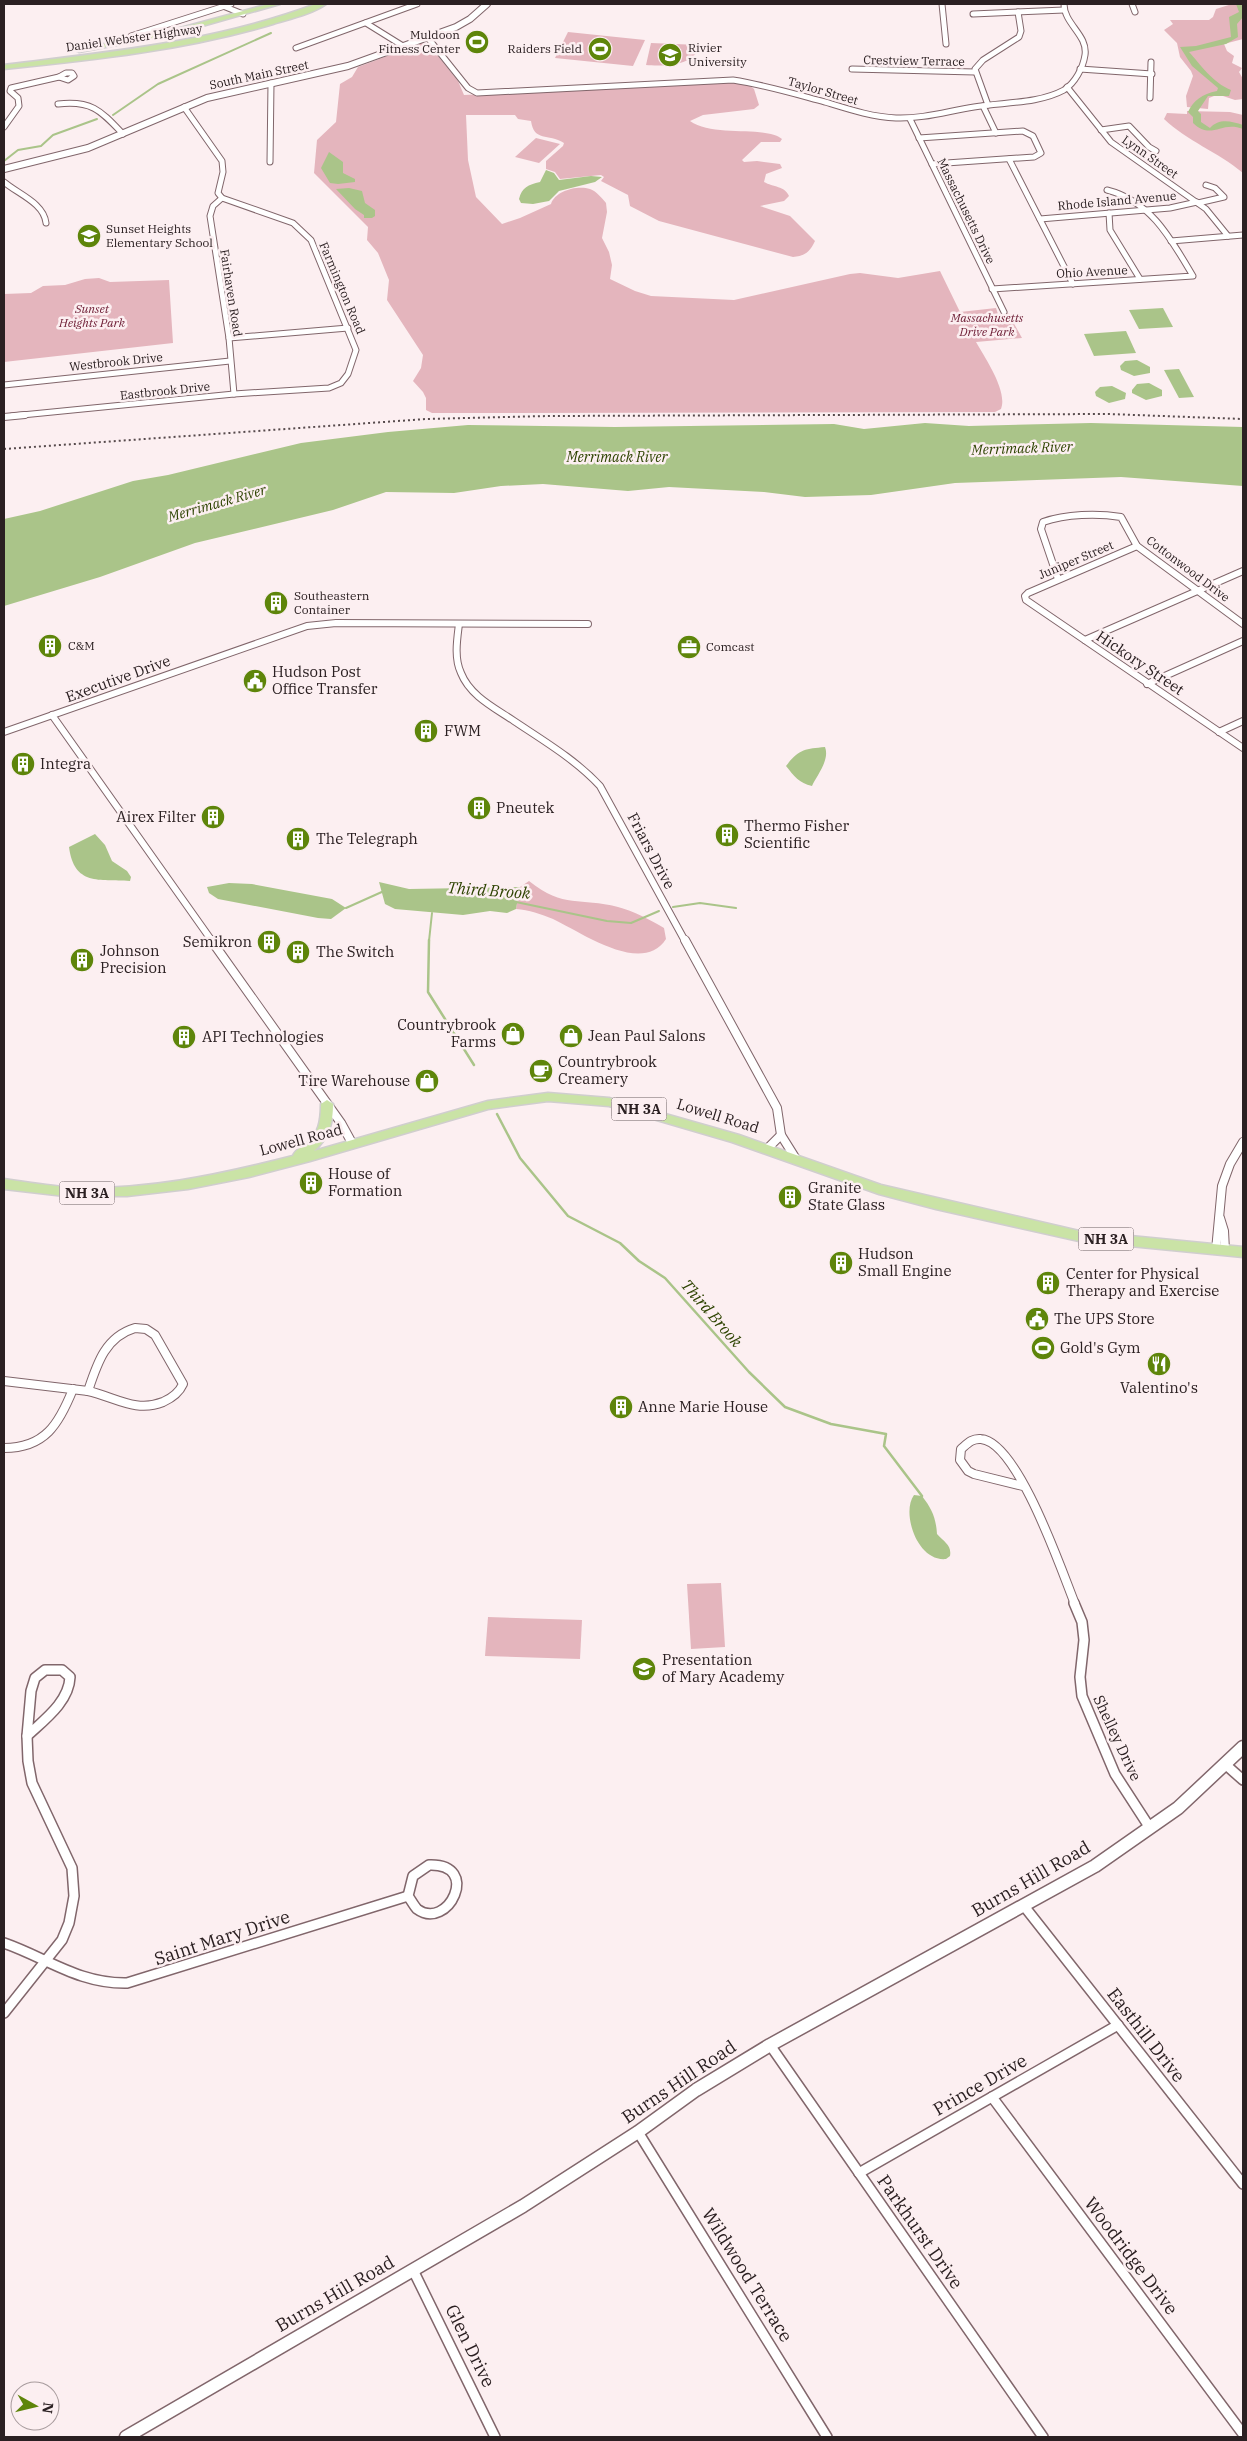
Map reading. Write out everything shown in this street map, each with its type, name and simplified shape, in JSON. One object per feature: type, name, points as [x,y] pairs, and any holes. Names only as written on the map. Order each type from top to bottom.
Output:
[{"type":"main road","name":"Daniel Webster Highway","points":[[4,61],[126,42],[233,17],[276,4]]},
{"type":"main road","name":"Daniel Webster Highway","points":[[4,66],[157,49],[252,28],[322,4]]},
{"type":"main road","points":[[233,17],[228,22],[230,26],[252,28],[258,24],[258,20],[242,14]]},
{"type":"main road","name":"Lowell Road","points":[[4,1184],[61,1192],[146,1190],[208,1180],[293,1159],[488,1104],[521,1099],[562,1097],[623,1105],[767,1148],[901,1196],[1050,1230],[1079,1236],[1243,1252]]},
{"type":"main road","points":[[293,1159],[314,1144],[324,1132],[328,1120],[327,1104]]},
{"type":"street","points":[[131,36],[231,4]]},
{"type":"street","points":[[296,48],[417,4]]},
{"type":"street","name":"South Main Street","points":[[4,168],[65,156],[218,95],[339,69],[463,24],[487,4]]},
{"type":"street","points":[[942,4],[946,44]]},
{"type":"street","points":[[1064,4],[1064,10],[1086,45],[1076,80],[1068,88]]},
{"type":"street","points":[[1132,4],[1135,12]]},
{"type":"street","points":[[221,7],[242,14]]},
{"type":"street","points":[[221,7],[233,17]]},
{"type":"street","points":[[973,14],[1064,10]]},
{"type":"street","points":[[996,133],[975,72],[976,66],[1019,38],[1021,30],[1018,12]]},
{"type":"street","points":[[366,23],[403,46]]},
{"type":"street","name":"Taylor Street","points":[[428,38],[468,88],[475,92],[733,80],[768,86],[874,115],[910,119],[986,105],[1040,98],[1068,88]]},
{"type":"street","points":[[1150,98],[1151,62]]},
{"type":"street","name":"Crestview Terrace","points":[[852,69],[975,72]]},
{"type":"street","points":[[1080,69],[1152,74]]},
{"type":"street","points":[[4,127],[19,106],[19,99],[10,91],[11,88],[59,78]]},
{"type":"street","points":[[270,162],[271,83]]},
{"type":"street","name":"Lynn Street","points":[[1068,88],[1101,130],[1120,149],[1197,203],[1216,220],[1228,236]]},
{"type":"street","points":[[58,104],[79,102],[91,104],[123,134]]},
{"type":"street","points":[[184,107],[222,161],[223,172],[218,193],[222,198]]},
{"type":"street","name":"Massachusetts Drive","points":[[910,119],[1004,312]]},
{"type":"street","points":[[1101,130],[1129,126],[1149,147],[1156,151]]},
{"type":"street","points":[[920,138],[996,133],[1030,133],[1041,152],[1039,156],[932,164]]},
{"type":"street","points":[[1009,159],[1073,284]]},
{"type":"street","points":[[4,182],[14,192],[40,208],[46,217],[46,223]]},
{"type":"street","name":"Rhode Island Avenue","points":[[1040,219],[1146,210],[1197,203],[1224,196],[1215,188],[1206,185]]},
{"type":"street","points":[[1107,190],[1120,192],[1154,216],[1171,240],[1243,235]]},
{"type":"street","name":"Farmington Road","points":[[222,198],[283,219],[307,234],[356,350],[345,380],[339,385],[329,388]]},
{"type":"street","name":"Fairhaven Road","points":[[222,198],[213,206],[210,216],[229,338],[234,394]]},
{"type":"street","points":[[1109,213],[1110,230],[1140,280]]},
{"type":"street","name":"Ohio Avenue","points":[[992,288],[1193,276],[1171,240]]},
{"type":"street","points":[[229,338],[348,328]]},
{"type":"street","name":"Westbrook Drive","points":[[4,385],[230,361]]},
{"type":"street","name":"Eastbrook Drive","points":[[4,417],[234,394],[329,388]]},
{"type":"street","name":"Cottonwood Drive","points":[[1058,579],[1041,529],[1043,522],[1048,519],[1115,515],[1124,521],[1138,546],[1243,624]]},
{"type":"street","name":"Juniper Street","points":[[1025,596],[1058,579],[1138,546]]},
{"type":"street","points":[[1084,640],[1243,571]]},
{"type":"street","name":"Hickory Street","points":[[1025,596],[1026,600],[1243,748]]},
{"type":"street","name":"Executive Drive","points":[[352,1143],[327,1104],[52,715],[307,626],[336,623],[588,624]]},
{"type":"street","name":"Friars Drive","points":[[458,624],[456,661],[460,674],[468,687],[480,698],[587,772],[608,798],[663,904],[777,1108],[781,1135],[796,1159]]},
{"type":"street","points":[[1148,684],[1243,641]]},
{"type":"street","points":[[4,732],[52,715]]},
{"type":"street","points":[[1219,732],[1243,721]]},
{"type":"street","points":[[767,1148],[781,1135]]},
{"type":"street","points":[[1220,1250],[1224,1232],[1220,1218],[1224,1179],[1243,1142]]},
{"type":"street","points":[[4,1382],[88,1391],[130,1407],[148,1408],[174,1396],[183,1384],[155,1335],[146,1329],[135,1328],[122,1332],[106,1348],[98,1361],[88,1391]]},
{"type":"street","points":[[4,1448],[14,1449],[28,1446],[48,1434],[61,1420],[74,1389]]},
{"type":"street","name":"Shelley Drive","points":[[1024,1486],[968,1471],[960,1460],[961,1449],[970,1441],[977,1439],[991,1442],[997,1446],[1024,1486],[1032,1498],[1082,1622],[1084,1640],[1080,1677],[1082,1696],[1089,1716],[1115,1774],[1150,1828]]},
{"type":"street","points":[[4,2013],[68,1930],[74,1905],[75,1880],[69,1858],[32,1782],[27,1736],[30,1691],[35,1678],[50,1668],[62,1670],[70,1677],[70,1688],[62,1700],[27,1736]]},
{"type":"street","name":"Burns Hill Road","points":[[126,2437],[523,2206],[638,2132],[696,2090],[770,2045],[1095,1866],[1178,1808],[1243,1747]]},
{"type":"street","points":[[1226,1765],[1243,1780]]},
{"type":"street","points":[[430,1865],[447,1868],[456,1881],[456,1897],[452,1903],[438,1912],[423,1911],[411,1902],[408,1896],[410,1879],[422,1868],[430,1865]]},
{"type":"street","name":"Saint Mary Drive","points":[[4,1943],[15,1946],[45,1962],[93,1981],[115,1984],[127,1983],[408,1896]]},
{"type":"street","name":"Easthill Drive","points":[[1024,1906],[1243,2184]]},
{"type":"street","name":"Prince Drive","points":[[859,2173],[1118,2025]]},
{"type":"street","name":"Parkhurst Drive","points":[[770,2045],[1043,2437]]},
{"type":"street","name":"Woodridge Drive","points":[[992,2097],[1243,2434]]},
{"type":"street","name":"Wildwood Terrace","points":[[638,2132],[827,2437]]},
{"type":"street","name":"Glen Drive","points":[[413,2270],[495,2437]]},
{"type":"green space","points":[[1232,4],[1243,4],[1243,39],[1224,44],[1227,51],[1234,56],[1232,63],[1242,68],[1239,72],[1243,79],[1243,99],[1235,100],[1220,95],[1229,96],[1219,94],[1209,98],[1208,109],[1187,107],[1186,96],[1193,76],[1180,57],[1177,43],[1164,30],[1173,24],[1170,20],[1209,20],[1213,17],[1216,9]]},
{"type":"green space","name":"Raiders Field","points":[[568,32],[645,40],[633,66],[555,58]]},
{"type":"green space","name":"Massachusetts Drive Park","points":[[422,43],[429,45],[458,81],[464,95],[733,82],[749,85],[754,89],[759,105],[754,109],[703,115],[690,121],[712,129],[764,133],[782,139],[780,142],[761,142],[742,160],[744,162],[757,161],[780,164],[782,168],[766,174],[764,182],[782,188],[789,196],[784,201],[760,206],[790,216],[815,241],[809,251],[801,256],[793,257],[659,221],[630,206],[628,195],[601,181],[604,177],[601,175],[560,179],[555,172],[546,169],[546,161],[564,143],[539,135],[535,132],[531,121],[518,119],[515,115],[466,115],[468,160],[476,197],[502,224],[551,204],[553,199],[567,190],[585,188],[592,190],[606,203],[607,212],[602,238],[609,252],[612,265],[610,279],[635,291],[651,296],[734,300],[850,274],[860,273],[898,278],[940,271],[960,312],[996,308],[998,314],[1008,313],[1022,338],[976,342],[999,384],[1002,402],[1001,409],[995,412],[466,413],[432,413],[426,410],[426,398],[413,381],[421,368],[423,355],[387,300],[389,280],[378,253],[367,240],[368,227],[314,173],[317,140],[336,122],[340,84],[352,77],[358,67]]},
{"type":"green space","points":[[651,43],[699,45],[697,52],[692,58],[685,61],[669,65],[646,65]]},
{"type":"green space","points":[[1187,111],[1230,112],[1243,115],[1243,173],[1183,134],[1164,119],[1167,113],[1187,114]]},
{"type":"green space","points":[[536,138],[560,144],[539,163],[515,157]]},
{"type":"green space","name":"Sunset Heights Park","points":[[99,278],[110,282],[169,280],[173,343],[4,362],[4,294],[31,293],[43,286],[65,285],[85,279]]},
{"type":"green space","points":[[529,881],[541,890],[563,899],[605,904],[636,913],[664,928],[666,939],[655,949],[642,953],[627,952],[595,941],[548,917],[516,909],[520,887]]},
{"type":"green space","points":[[721,1583],[725,1647],[691,1649],[687,1584]]},
{"type":"green space","points":[[488,1617],[582,1620],[580,1659],[485,1656]]},
{"type":"water","points":[[1236,4],[1243,4],[1243,17],[1237,24],[1238,37],[1226,44],[1189,52],[1218,83],[1231,90],[1229,96],[1208,96],[1198,111],[1201,114],[1201,122],[1210,128],[1217,123],[1230,122],[1243,125],[1243,129],[1229,127],[1206,130],[1193,123],[1193,117],[1188,112],[1199,98],[1217,91],[1218,88],[1192,66],[1180,47],[1196,46],[1231,37],[1229,17],[1239,12]]},
{"type":"water","points":[[329,152],[343,162],[343,173],[355,179],[355,182],[330,183],[321,168]]},
{"type":"water","points":[[546,170],[554,173],[559,180],[591,176],[602,177],[595,182],[559,191],[549,201],[533,204],[521,203],[519,199],[524,189],[540,182]]},
{"type":"water","points":[[349,188],[362,191],[365,203],[375,210],[375,216],[364,218],[364,215],[355,209],[336,189]]},
{"type":"water","points":[[1163,308],[1173,327],[1139,329],[1129,310]]},
{"type":"water","points":[[1126,331],[1136,353],[1094,356],[1084,334]]},
{"type":"water","points":[[1137,360],[1150,367],[1150,373],[1134,376],[1121,370],[1120,366],[1125,361]]},
{"type":"water","points":[[1179,369],[1194,397],[1179,398],[1164,370]]},
{"type":"water","points":[[1149,383],[1162,390],[1162,396],[1146,400],[1132,393],[1137,384]]},
{"type":"water","points":[[1112,386],[1126,393],[1125,399],[1109,403],[1096,396],[1095,392],[1100,387]]},
{"type":"water","name":"Merrimack River","points":[[925,423],[969,426],[1091,423],[1243,427],[1243,486],[1121,477],[955,483],[871,495],[805,497],[764,492],[669,487],[628,491],[543,484],[501,486],[454,493],[386,492],[333,510],[195,543],[100,577],[4,606],[4,519],[40,511],[133,481],[168,475],[301,443],[388,432],[468,425],[615,427],[834,424],[864,429]]},
{"type":"water","points":[[825,747],[826,757],[812,786],[800,781],[786,766],[795,756],[803,751]]},
{"type":"water","points":[[95,834],[105,845],[112,861],[127,871],[131,877],[130,881],[98,880],[82,874],[76,868],[69,847]]},
{"type":"water","points":[[379,882],[409,889],[520,887],[516,909],[507,913],[490,911],[463,915],[395,909],[385,904]]},
{"type":"water","points":[[229,883],[252,884],[332,899],[346,908],[331,919],[318,918],[218,899],[209,893],[207,887]]},
{"type":"water","points":[[914,1495],[922,1496],[931,1510],[936,1523],[937,1534],[950,1549],[950,1556],[946,1559],[936,1558],[927,1553],[914,1534],[909,1513],[910,1503]]},
{"type":"waterway","points":[[113,115],[158,84],[271,33]]},
{"type":"waterway","points":[[4,161],[18,150],[41,146],[53,135],[97,119]]},
{"type":"waterway","name":"Third Brook","points":[[346,908],[384,891]]},
{"type":"waterway","name":"Third Brook","points":[[516,902],[607,921],[631,923],[659,911]]},
{"type":"waterway","name":"Third Brook","points":[[673,907],[700,903],[736,908]]},
{"type":"waterway","name":"Third Brook","points":[[429,941],[432,913]]},
{"type":"waterway","name":"Third Brook","points":[[429,940],[428,992],[474,1065]]},
{"type":"waterway","name":"Third Brook","points":[[497,1114],[520,1158],[568,1216],[620,1243],[639,1261],[665,1278],[749,1372],[785,1407],[831,1424],[886,1434],[884,1446],[922,1496]]},
{"type":"railway","points":[[4,449],[426,419],[548,416],[1109,414],[1243,419]]},
{"type":"place","name":"Muldoon Fitness Center","points":[[477,42]]},
{"type":"place","name":"Raiders Field","points":[[600,49]]},
{"type":"place","name":"Rivier University","points":[[670,55]]},
{"type":"place","name":"Sunset Heights Elementary School","points":[[89,236]]},
{"type":"place","name":"Southeastern Container","points":[[276,603]]},
{"type":"place","name":"C&M","points":[[50,646]]},
{"type":"place","name":"Comcast","points":[[689,647]]},
{"type":"place","name":"Hudson Post Office Transfer","points":[[255,681]]},
{"type":"place","name":"FWM","points":[[426,731]]},
{"type":"place","name":"Integra","points":[[23,764]]},
{"type":"place","name":"Pneutek","points":[[479,808]]},
{"type":"place","name":"Airex Filter","points":[[213,817]]},
{"type":"place","name":"Thermo Fisher Scientific","points":[[727,835]]},
{"type":"place","name":"The Telegraph","points":[[298,839]]},
{"type":"place","name":"Semikron","points":[[269,942]]},
{"type":"place","name":"The Switch","points":[[298,952]]},
{"type":"place","name":"Johnson Precision","points":[[82,960]]},
{"type":"place","name":"Countrybrook Farms","points":[[513,1034]]},
{"type":"place","name":"Jean Paul Salons","points":[[571,1036]]},
{"type":"place","name":"API Technologies","points":[[184,1037]]},
{"type":"place","name":"Countrybrook Creamery","points":[[541,1071]]},
{"type":"place","name":"Tire Warehouse","points":[[427,1081]]},
{"type":"place","name":"House of Formation","points":[[311,1183]]},
{"type":"place","name":"Granite State Glass","points":[[790,1197]]},
{"type":"place","name":"Hudson Small Engine","points":[[841,1263]]},
{"type":"place","name":"Center for Physical Therapy and Exercise","points":[[1048,1283]]},
{"type":"place","name":"The UPS Store","points":[[1037,1319]]},
{"type":"place","name":"Gold's Gym","points":[[1043,1348]]},
{"type":"place","name":"Valentino's","points":[[1159,1364]]},
{"type":"place","name":"Anne Marie House","points":[[621,1407]]},
{"type":"place","name":"Presentation of Mary Academy","points":[[644,1669]]}]
